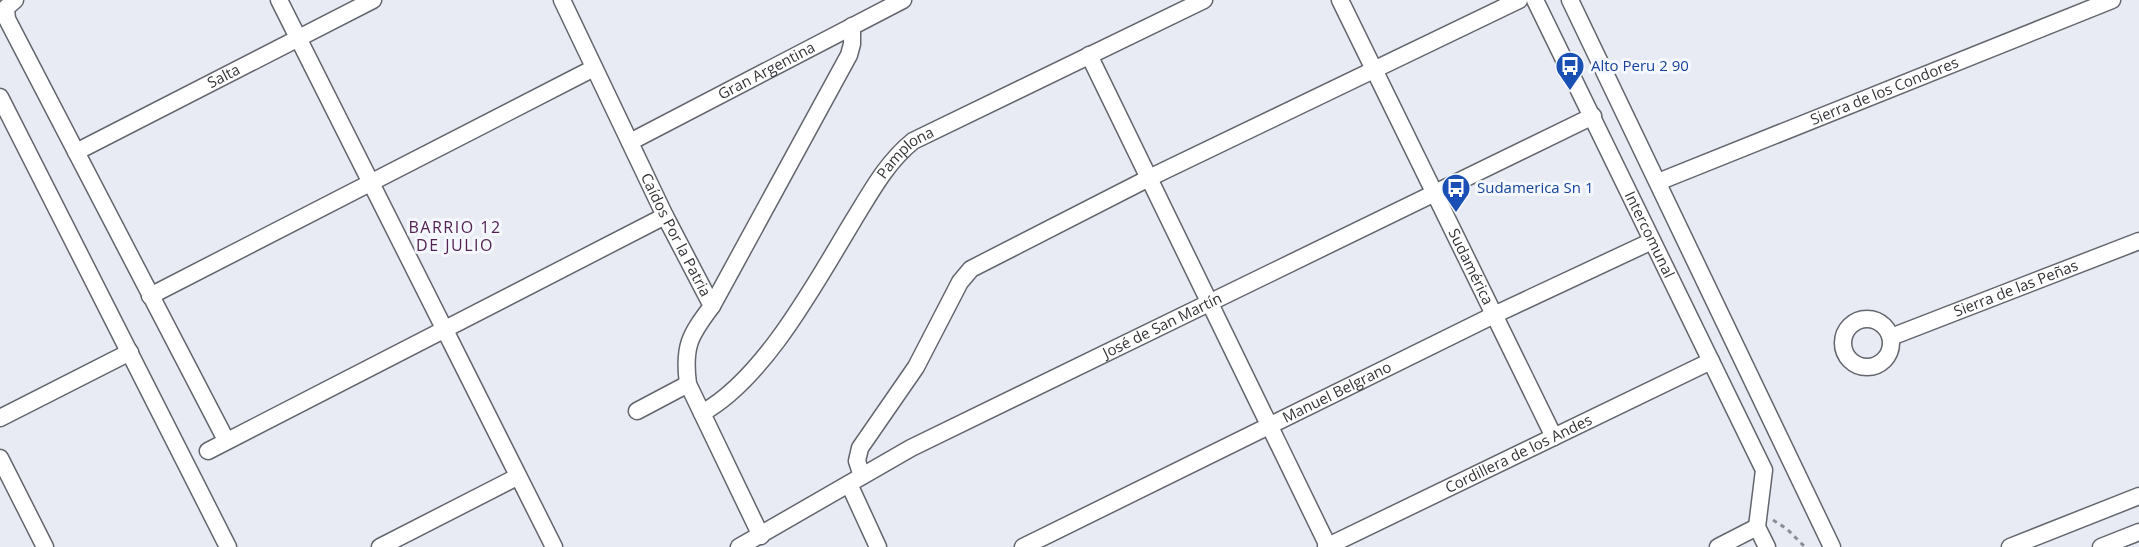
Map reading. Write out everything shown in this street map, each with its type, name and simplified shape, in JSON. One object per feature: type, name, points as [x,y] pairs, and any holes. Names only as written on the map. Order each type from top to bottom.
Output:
[{"type":"street","points":[[279,0],[442,329],[554,547]]},
{"type":"street","name":"Salta","points":[[76,152],[373,0]]},
{"type":"street","name":"Gran Argentina","points":[[630,142],[903,0]]},
{"type":"street","name":"Pamplona","points":[[702,413],[725,400],[783,332],[886,167],[899,152],[931,130],[1204,0]]},
{"type":"street","name":"Sudamérica","points":[[1340,0],[1377,70],[1554,437]]},
{"type":"street","points":[[878,547],[856,480],[860,448],[916,367],[960,282],[971,269],[1149,178],[1519,0]]},
{"type":"street","name":"Intercomunal","points":[[1535,0],[1764,470],[1758,519]]},
{"type":"street","points":[[1570,0],[1832,547]]},
{"type":"street","name":"Sierra de los Condores","points":[[1658,182],[2112,0]]},
{"type":"street","name":"Caídos Por la Patria","points":[[566,1],[594,68],[665,216],[712,306],[694,330],[687,345],[685,360],[688,384],[761,536]]},
{"type":"street","points":[[11,4],[7,19],[226,440]]},
{"type":"street","points":[[712,306],[849,55],[852,44],[852,26]]},
{"type":"street","points":[[1089,55],[1211,302],[1327,547]]},
{"type":"street","points":[[150,297],[594,68]]},
{"type":"street","points":[[0,96],[228,547]]},
{"type":"street","name":"José de San Martín","points":[[739,547],[911,448],[1593,117]]},
{"type":"street","points":[[208,451],[665,216]]},
{"type":"street","name":"Manuel Belgrano","points":[[1023,547],[1494,315],[1652,241]]},
{"type":"street","name":"Sierra de las Peñas","points":[[1891,337],[2139,241]]},
{"type":"street","points":[[0,418],[130,352]]},
{"type":"street","name":"Cordillera de los Andes","points":[[1327,547],[1711,360]]},
{"type":"street","points":[[637,411],[688,384]]},
{"type":"street","points":[[0,458],[45,547]]},
{"type":"street","points":[[380,547],[517,477]]},
{"type":"street","points":[[2010,547],[2139,496]]},
{"type":"street","points":[[1718,547],[1758,519],[1767,547]]},
{"type":"street","points":[[2101,547],[2139,532]]},
{"type":"path","points":[[1758,519],[1787,529],[1805,547]]},
{"type":"place","name":"Alto Peru 2 90","points":[[1570,92]]},
{"type":"place","name":"Sudamerica Sn 1","points":[[1456,214]]},
{"type":"district","name":"BARRIO 12 DE JULIO","points":[[455,236]]}]
